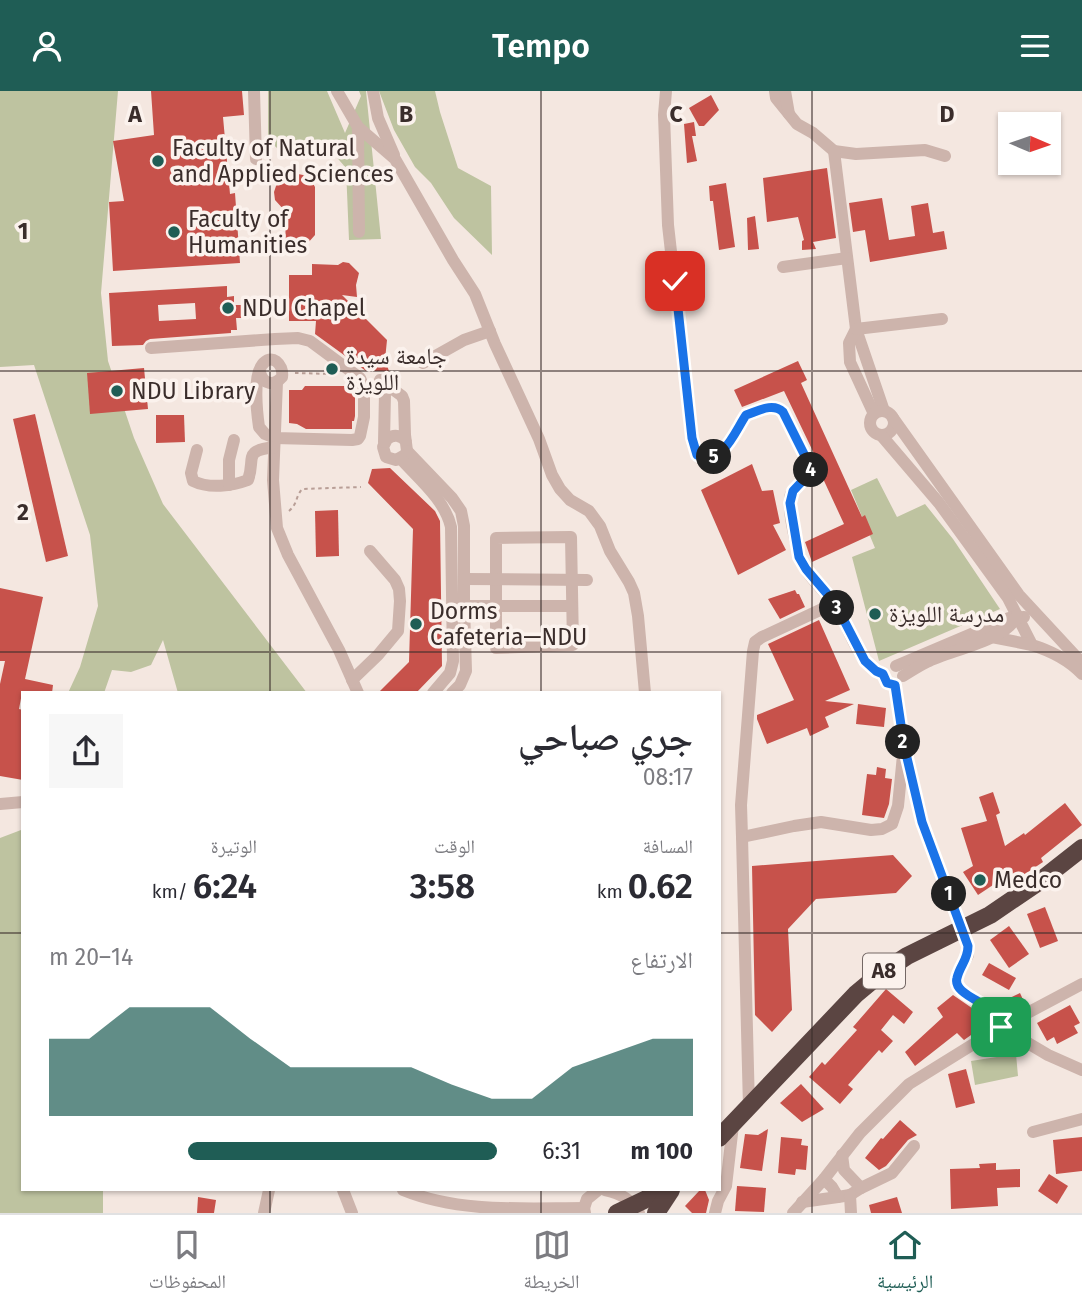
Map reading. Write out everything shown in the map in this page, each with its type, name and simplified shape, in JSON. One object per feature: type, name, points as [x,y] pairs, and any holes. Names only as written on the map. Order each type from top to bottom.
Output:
[{"type":"highway","name":"A8","points":[[721,1136],[856,994],[880,974],[907,956],[990,915],[1082,848]]},
{"type":"highway","points":[[617,1213],[636,1208],[657,1197]]},
{"type":"street","points":[[254,91],[256,159]]},
{"type":"street","points":[[337,91],[358,127],[395,159]]},
{"type":"street","points":[[373,91],[378,118],[395,159],[475,294],[540,439],[552,475],[570,500],[589,511],[600,526],[610,551],[634,593],[645,691]]},
{"type":"street","points":[[666,91],[664,114],[668,225],[692,438],[697,455],[710,459],[721,454],[746,415],[774,407],[783,412],[811,468],[810,473],[793,491],[790,503],[799,557],[835,603],[865,661],[883,674],[888,667],[898,675],[904,745],[922,822],[968,946],[968,955],[957,977],[957,985],[960,990],[990,1009],[1001,1027],[1048,1055],[1082,1070]]},
{"type":"street","points":[[775,91],[776,98],[797,124],[813,133],[834,151],[856,154],[925,150],[945,156]]},
{"type":"street","points":[[785,91],[789,114]]},
{"type":"street","points":[[358,127],[359,232]]},
{"type":"street","points":[[834,151],[856,329],[884,414],[1018,595],[1082,663]]},
{"type":"street","points":[[783,267],[847,258]]},
{"type":"street","points":[[856,329],[942,319]]},
{"type":"street","points":[[423,363],[464,340],[490,331]]},
{"type":"street","points":[[150,348],[298,338],[310,341],[360,378],[364,388],[364,417],[358,439],[274,443],[254,451],[248,480],[229,485],[211,486],[193,481],[191,473],[197,450]]},
{"type":"street","points":[[274,443],[259,427],[256,386],[262,365],[272,360],[279,363],[280,377],[273,480],[277,527],[288,555],[357,689]]},
{"type":"street","points":[[260,372],[260,376],[269,383],[280,377]]},
{"type":"street","points":[[384,383],[402,396],[404,401],[405,450],[396,460],[387,457],[384,442],[385,393],[384,383]]},
{"type":"street","points":[[257,414],[276,413]]},
{"type":"street","points":[[881,435],[892,430],[894,424],[884,414]]},
{"type":"street","points":[[884,414],[871,419],[872,430],[881,435],[939,503],[1008,598],[1032,645]]},
{"type":"street","points":[[384,442],[391,436],[403,438],[405,450],[449,515],[453,661],[450,673],[435,691]]},
{"type":"street","points":[[229,485],[229,460],[234,440]]},
{"type":"street","points":[[405,450],[452,498],[461,511],[464,526],[466,671],[454,691]]},
{"type":"street","points":[[681,451],[695,450]]},
{"type":"street","points":[[571,537],[572,645],[496,648],[496,579],[496,538],[571,537]]},
{"type":"street","points":[[357,689],[378,655],[398,631],[399,589],[395,580],[370,551]]},
{"type":"street","points":[[464,579],[587,580]]},
{"type":"street","points":[[898,675],[927,661],[992,637],[1010,627],[1017,616],[1018,595]]},
{"type":"street","points":[[749,1107],[741,804],[753,651],[755,642],[762,637],[835,603]]},
{"type":"street","points":[[464,606],[572,606]]},
{"type":"street","points":[[898,675],[1009,618],[1039,617]]},
{"type":"street","points":[[992,637],[1051,651],[1082,674]]},
{"type":"street","points":[[1051,651],[1061,641]]},
{"type":"street","points":[[742,837],[821,822],[871,830],[892,824],[898,806],[904,745]]},
{"type":"street","points":[[0,804],[21,802]]},
{"type":"street","points":[[793,1213],[863,1130],[909,1084],[1001,1027],[1082,984]]},
{"type":"street","points":[[1033,1132],[1082,1119]]},
{"type":"street","points":[[715,1213],[726,1186],[733,1124]]},
{"type":"street","points":[[802,1202],[851,1190],[892,1174],[914,1146]]},
{"type":"street","points":[[842,1154],[851,1190],[851,1213]]},
{"type":"street","points":[[824,1179],[832,1187],[851,1190]]},
{"type":"street","points":[[264,1213],[270,1191]]},
{"type":"street","points":[[343,1191],[352,1213]]},
{"type":"street","points":[[406,1191],[463,1209],[585,1210],[587,1199],[597,1191]]},
{"type":"street","points":[[610,1191],[619,1193],[636,1208]]},
{"type":"path","points":[[280,377],[356,375]]},
{"type":"path","points":[[277,522],[296,505],[302,489],[361,487]]},
{"type":"green space","points":[[0,91],[118,91],[101,293],[108,361],[134,438],[163,504],[305,691],[177,691],[163,640],[151,665],[131,672],[112,670],[105,691],[69,691],[80,667],[98,606],[90,535],[34,365],[0,367]]},
{"type":"green space","points":[[268,91],[327,91],[345,133],[361,96],[359,91],[366,91],[381,239],[349,240],[346,168],[333,153],[286,156],[268,140]]},
{"type":"green space","points":[[379,91],[435,91],[458,168],[491,186],[492,255],[454,218],[431,183],[415,167],[394,130]]},
{"type":"green space","points":[[877,478],[897,517],[925,504],[953,539],[1000,609],[879,661],[852,557],[875,548],[851,490]]},
{"type":"green space","points":[[21,830],[21,1191],[103,1191],[103,1213],[0,1213],[0,838]]},
{"type":"green space","points":[[1016,1054],[1018,1076],[975,1085],[971,1061]]},
{"type":"building","points":[[151,91],[242,91],[244,115],[223,117],[230,194],[235,193],[240,263],[113,271],[109,202],[124,201],[113,141],[154,135]]},
{"type":"building","points":[[711,95],[719,110],[704,126],[699,126],[689,108]]},
{"type":"building","points":[[694,122],[696,136],[692,136],[697,161],[687,163],[684,124]]},
{"type":"building","points":[[827,168],[836,238],[813,242],[816,249],[802,250],[804,240],[798,217],[767,222],[763,178]]},
{"type":"building","points":[[293,173],[311,180],[315,187],[315,235],[299,253],[286,254],[285,211],[275,200],[274,192],[283,177]]},
{"type":"building","points":[[726,183],[735,247],[719,250],[709,186]]},
{"type":"building","points":[[882,198],[889,240],[915,236],[911,206],[928,203],[933,233],[944,231],[947,249],[870,262],[865,230],[853,232],[849,203]]},
{"type":"building","points":[[755,216],[759,249],[748,250],[747,218]]},
{"type":"building","points":[[349,263],[359,273],[357,297],[342,295],[387,340],[385,360],[389,371],[366,371],[315,334],[316,321],[289,321],[289,275],[312,275],[312,264],[338,265]]},
{"type":"building","points":[[227,286],[227,297],[234,296],[234,305],[241,305],[242,318],[236,318],[237,330],[231,330],[231,333],[150,339],[143,345],[112,346],[109,293]],"holes":[[[195,303],[196,319],[159,321],[158,305]]]},
{"type":"building","points":[[798,361],[807,380],[801,383],[862,517],[865,515],[873,534],[812,562],[805,542],[844,524],[819,470],[819,464],[784,391],[742,407],[734,390]]},
{"type":"building","name":"NDU Library","points":[[144,368],[148,409],[90,414],[87,373]]},
{"type":"building","points":[[305,386],[352,386],[352,392],[355,394],[355,416],[352,429],[306,429],[289,423],[289,390],[302,390]]},
{"type":"building","points":[[35,414],[68,556],[46,562],[13,419]]},
{"type":"building","points":[[156,415],[184,415],[185,442],[156,443]]},
{"type":"building","points":[[752,464],[762,491],[773,490],[780,523],[773,525],[786,550],[738,575],[701,490]]},
{"type":"building","points":[[390,468],[435,511],[440,521],[442,666],[418,691],[380,691],[409,662],[413,529],[368,483],[372,469]]},
{"type":"building","points":[[338,510],[339,556],[316,557],[315,511]]},
{"type":"building","points":[[0,588],[43,597],[25,679],[53,685],[52,691],[21,691],[21,780],[0,776],[0,684],[5,661],[0,661]]},
{"type":"building","points":[[795,590],[805,607],[780,619],[768,599]]},
{"type":"building","points":[[819,620],[850,690],[825,701],[854,704],[825,717],[829,727],[810,736],[807,728],[767,744],[757,715],[794,700],[768,644]]},
{"type":"building","points":[[858,704],[886,708],[884,727],[856,724]]},
{"type":"building","points":[[877,767],[886,769],[885,778],[892,779],[884,818],[862,815],[867,774],[876,775]]},
{"type":"building","points":[[993,792],[1000,813],[996,815],[1005,846],[1024,833],[1025,835],[1065,803],[1082,825],[1041,858],[1043,862],[1013,882],[1008,875],[978,895],[963,872],[973,866],[961,828],[987,821],[979,797]]},
{"type":"building","points":[[893,855],[912,876],[896,893],[816,899],[788,929],[792,1010],[772,1032],[755,1015],[752,866]]},
{"type":"building","points":[[1045,907],[1058,941],[1040,948],[1027,914]]},
{"type":"building","points":[[1009,926],[1029,954],[1009,968],[990,940]]},
{"type":"building","points":[[989,963],[1016,978],[1009,990],[982,975]]},
{"type":"building","points":[[886,989],[913,1012],[904,1024],[893,1015],[881,1030],[893,1041],[882,1053],[879,1050],[848,1085],[853,1089],[840,1104],[809,1077],[822,1062],[825,1065],[857,1030],[853,1027]]},
{"type":"building","points":[[1020,993],[1025,1004],[1004,1015],[997,1004]]},
{"type":"building","points":[[953,995],[982,1015],[988,1023],[964,1040],[957,1033],[915,1066],[905,1052],[943,1017],[937,1008]]},
{"type":"building","points":[[1070,1005],[1080,1023],[1074,1026],[1078,1033],[1057,1044],[1054,1037],[1047,1041],[1037,1023]]},
{"type":"building","points":[[966,1069],[975,1103],[956,1108],[948,1074]]},
{"type":"building","points":[[801,1084],[824,1109],[802,1122],[780,1103]]},
{"type":"building","points":[[900,1120],[917,1135],[908,1140],[886,1166],[879,1170],[865,1158]]},
{"type":"building","points":[[768,1129],[762,1171],[740,1168],[745,1134],[758,1135]]},
{"type":"building","points":[[781,1137],[802,1139],[801,1145],[808,1146],[806,1170],[796,1169],[795,1175],[778,1173]]},
{"type":"building","points":[[1082,1137],[1082,1171],[1056,1174],[1053,1140]]},
{"type":"building","points":[[996,1163],[996,1170],[1020,1169],[1020,1187],[997,1188],[998,1206],[951,1209],[950,1169],[980,1168],[979,1164]]},
{"type":"building","points":[[1049,1174],[1068,1186],[1057,1204],[1038,1191]]},
{"type":"building","points":[[737,1186],[766,1188],[764,1212],[735,1211]]},
{"type":"building","points":[[699,1191],[705,1191],[709,1200],[706,1213],[692,1213],[685,1206]]},
{"type":"building","points":[[198,1197],[216,1200],[214,1213],[197,1213]]},
{"type":"building","points":[[897,1197],[902,1213],[871,1213],[869,1205]]},
{"type":"place","name":"Faculty of Natural and Applied Sciences","points":[[158,161]]},
{"type":"place","name":"Faculty of Humanities","points":[[174,232]]},
{"type":"place","name":"NDU Chapel","points":[[228,308]]},
{"type":"place","name":"جامعة سيدة اللويزة","points":[[332,369]]},
{"type":"place","name":"NDU Library","points":[[117,391]]},
{"type":"place","name":"مدرسة اللويزة","points":[[875,614]]},
{"type":"place","name":"Dorms Cafeteria—NDU","points":[[416,624]]},
{"type":"place","name":"Medco","points":[[980,880]]},
{"type":"route","points":[[675,281],[692,438],[697,455],[710,459],[721,454],[746,415],[774,407],[783,412],[811,468],[810,473],[793,491],[790,503],[799,557],[835,603],[865,661],[883,674],[887,683],[895,685],[904,745],[922,822],[968,946],[968,955],[957,977],[957,985],[960,990],[990,1009],[1001,1027]]}]
